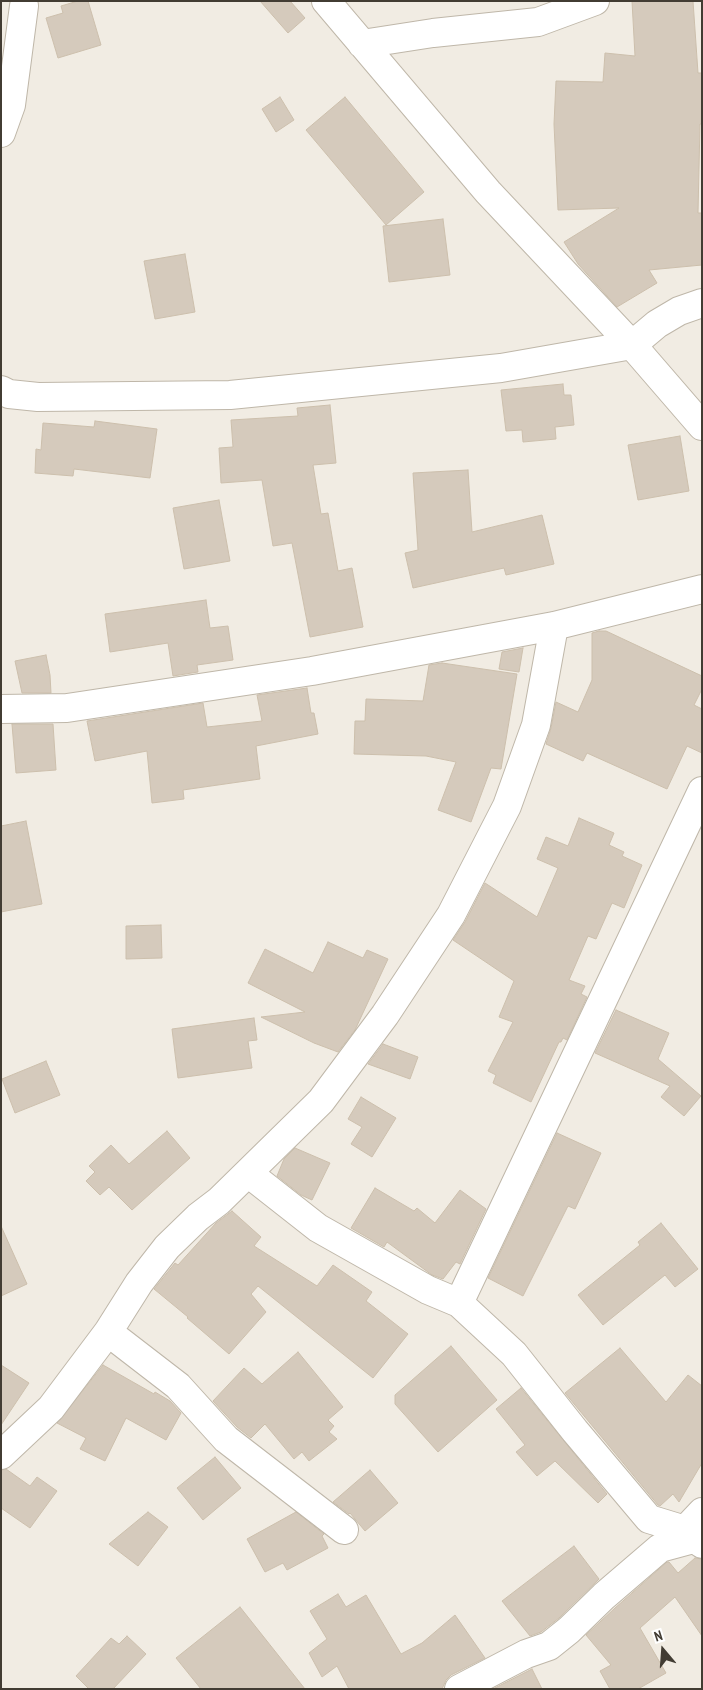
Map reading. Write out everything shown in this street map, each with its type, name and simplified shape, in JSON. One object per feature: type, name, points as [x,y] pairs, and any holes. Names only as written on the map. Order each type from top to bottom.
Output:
[{"type":"street","points":[[326,1],[488,192],[632,345],[702,426]]},
{"type":"street","points":[[362,44],[433,33],[538,22],[595,1]]},
{"type":"street","points":[[1,132],[11,105],[24,6]]},
{"type":"street","points":[[1,390],[9,394],[38,397],[230,395],[501,368],[632,345],[657,324],[679,311],[702,303]]},
{"type":"street","points":[[1,710],[67,708],[302,673],[554,626],[702,589]]},
{"type":"street","points":[[1,1455],[51,1408],[108,1332],[139,1283],[167,1247],[248,1173],[321,1101],[385,1015],[451,915],[507,806],[536,725],[554,626]]},
{"type":"street","points":[[459,1303],[702,792]]},
{"type":"street","points":[[248,1173],[318,1228],[428,1290],[459,1303],[514,1354],[649,1519],[696,1531]]},
{"type":"street","points":[[108,1332],[178,1386],[226,1440],[344,1530]]},
{"type":"street","points":[[459,1689],[526,1654],[549,1646],[660,1548],[696,1531]]},
{"type":"building","points":[[78,1],[88,1],[101,45],[58,58],[46,18],[63,13],[61,6]]},
{"type":"building","points":[[260,1],[290,1],[305,18],[288,33]]},
{"type":"building","points":[[632,1],[693,1],[698,73],[702,73],[698,213],[702,213],[702,265],[649,270],[657,283],[617,307],[578,264],[564,242],[619,208],[558,210],[554,124],[556,81],[603,82],[605,53],[635,56]]},
{"type":"building","points":[[280,97],[294,120],[276,132],[262,109]]},
{"type":"building","points":[[345,97],[424,192],[386,225],[306,130]]},
{"type":"building","points":[[443,219],[450,275],[389,282],[383,226]]},
{"type":"building","points":[[185,254],[195,312],[155,319],[144,261]]},
{"type":"building","points":[[563,384],[564,395],[571,395],[574,425],[555,427],[556,439],[523,442],[522,430],[506,431],[501,390]]},
{"type":"building","points":[[330,405],[336,463],[313,465],[321,514],[328,513],[338,571],[352,568],[363,627],[310,637],[292,543],[273,546],[262,480],[221,483],[219,448],[233,447],[231,420],[298,416],[297,408]]},
{"type":"building","points":[[95,421],[157,429],[150,478],[74,469],[73,476],[35,473],[36,449],[41,450],[43,423],[94,427]]},
{"type":"building","points":[[680,436],[689,491],[638,500],[628,445]]},
{"type":"building","points":[[468,470],[472,532],[542,515],[554,564],[506,575],[504,568],[413,588],[405,553],[418,550],[413,473]]},
{"type":"building","points":[[219,500],[230,561],[184,569],[173,508]]},
{"type":"building","points":[[206,600],[210,628],[228,626],[233,660],[197,665],[198,672],[173,676],[168,643],[110,652],[105,614]]},
{"type":"building","points":[[606,631],[702,676],[702,689],[694,705],[702,709],[702,753],[687,746],[667,789],[587,753],[583,761],[546,744],[556,702],[578,712],[592,680],[592,633]]},
{"type":"building","points":[[523,648],[519,672],[499,669],[502,652]]},
{"type":"building","points":[[46,655],[51,693],[22,693],[15,661]]},
{"type":"building","points":[[442,663],[517,674],[501,769],[491,768],[471,822],[438,810],[456,762],[426,756],[354,754],[355,721],[365,721],[366,699],[423,701],[429,665]]},
{"type":"building","points":[[307,688],[311,713],[314,713],[318,734],[256,746],[260,779],[183,790],[184,799],[152,803],[147,751],[95,761],[87,721],[203,703],[207,727],[262,721],[257,695]]},
{"type":"building","points":[[12,724],[53,724],[56,770],[16,773]]},
{"type":"building","points":[[579,818],[614,833],[609,845],[624,852],[622,856],[642,865],[624,908],[612,903],[596,939],[588,936],[569,980],[585,986],[581,994],[587,997],[567,1040],[563,1038],[559,1042],[531,1102],[493,1083],[496,1075],[488,1071],[513,1022],[499,1017],[514,981],[453,940],[465,922],[485,883],[537,917],[558,868],[537,859],[546,837],[568,846]]},
{"type":"building","points":[[26,821],[42,904],[1,912],[1,826]]},
{"type":"building","points":[[161,925],[162,958],[126,959],[126,926]]},
{"type":"building","points":[[328,942],[363,958],[367,950],[388,959],[355,1030],[338,1052],[314,1043],[261,1017],[305,1012],[248,983],[265,949],[313,973]]},
{"type":"building","points":[[616,1010],[669,1033],[658,1059],[701,1096],[684,1116],[661,1097],[670,1086],[595,1053]]},
{"type":"building","points":[[254,1018],[257,1040],[248,1041],[252,1068],[178,1078],[172,1029]]},
{"type":"building","points":[[383,1044],[418,1057],[410,1079],[368,1064]]},
{"type":"building","points":[[46,1061],[60,1095],[15,1113],[2,1079]]},
{"type":"building","points":[[361,1097],[396,1118],[372,1157],[351,1144],[362,1127],[348,1119]]},
{"type":"building","points":[[167,1131],[190,1158],[132,1210],[109,1187],[100,1195],[86,1181],[95,1172],[89,1166],[111,1145],[129,1164]]},
{"type":"building","points":[[557,1133],[601,1153],[575,1209],[568,1206],[523,1296],[488,1278]]},
{"type":"building","points":[[295,1148],[330,1163],[312,1200],[301,1195],[277,1176],[284,1159]]},
{"type":"building","points":[[375,1188],[414,1211],[417,1208],[435,1223],[460,1190],[486,1209],[460,1264],[456,1262],[443,1279],[432,1275],[387,1242],[384,1247],[351,1228]]},
{"type":"building","points":[[232,1211],[261,1237],[254,1246],[317,1286],[333,1265],[372,1292],[366,1301],[408,1334],[373,1378],[258,1286],[251,1294],[266,1312],[229,1354],[154,1289],[175,1263],[178,1265],[216,1223]]},
{"type":"building","points":[[661,1223],[698,1269],[675,1287],[665,1275],[603,1325],[578,1295],[640,1245],[638,1242]]},
{"type":"building","points":[[1,1226],[27,1284],[1,1296]]},
{"type":"building","points":[[451,1346],[497,1400],[438,1452],[395,1404],[395,1395]]},
{"type":"building","points":[[620,1348],[666,1402],[688,1375],[702,1386],[702,1463],[679,1502],[673,1494],[660,1506],[658,1505],[565,1393]]},
{"type":"building","points":[[298,1352],[343,1407],[328,1420],[334,1426],[329,1432],[337,1439],[309,1461],[302,1452],[294,1459],[265,1424],[251,1438],[237,1427],[213,1401],[244,1368],[262,1384]]},
{"type":"building","points":[[1,1365],[29,1383],[1,1425]]},
{"type":"building","points":[[103,1365],[170,1401],[181,1413],[166,1440],[126,1418],[105,1461],[80,1449],[86,1438],[57,1423]]},
{"type":"building","points":[[521,1388],[607,1494],[598,1503],[555,1461],[537,1476],[516,1452],[525,1445],[496,1409]]},
{"type":"building","points":[[215,1457],[241,1488],[203,1520],[177,1488]]},
{"type":"building","points":[[6,1469],[30,1486],[37,1477],[57,1491],[30,1528],[1,1508],[1,1470]]},
{"type":"building","points":[[370,1470],[398,1503],[365,1531],[350,1513],[333,1502]]},
{"type":"building","points":[[148,1512],[168,1527],[138,1566],[109,1544]]},
{"type":"building","points":[[296,1512],[324,1534],[322,1536],[328,1548],[287,1570],[283,1563],[265,1572],[247,1539]]},
{"type":"building","points":[[574,1546],[599,1579],[559,1618],[541,1632],[530,1636],[502,1601]]},
{"type":"building","points":[[695,1558],[702,1559],[702,1636],[675,1597],[640,1628],[666,1673],[638,1689],[610,1689],[600,1671],[611,1665],[586,1635],[667,1562],[678,1573]]},
{"type":"building","points":[[338,1594],[346,1607],[366,1595],[401,1654],[422,1643],[455,1615],[485,1658],[451,1675],[446,1680],[442,1689],[349,1689],[337,1666],[322,1677],[309,1653],[327,1639],[310,1611]]},
{"type":"building","points":[[240,1607],[305,1689],[201,1689],[176,1658]]},
{"type":"building","points":[[127,1636],[146,1654],[113,1689],[89,1689],[76,1676],[111,1638],[119,1644]]},
{"type":"building","points":[[532,1669],[542,1689],[493,1689]]}]
